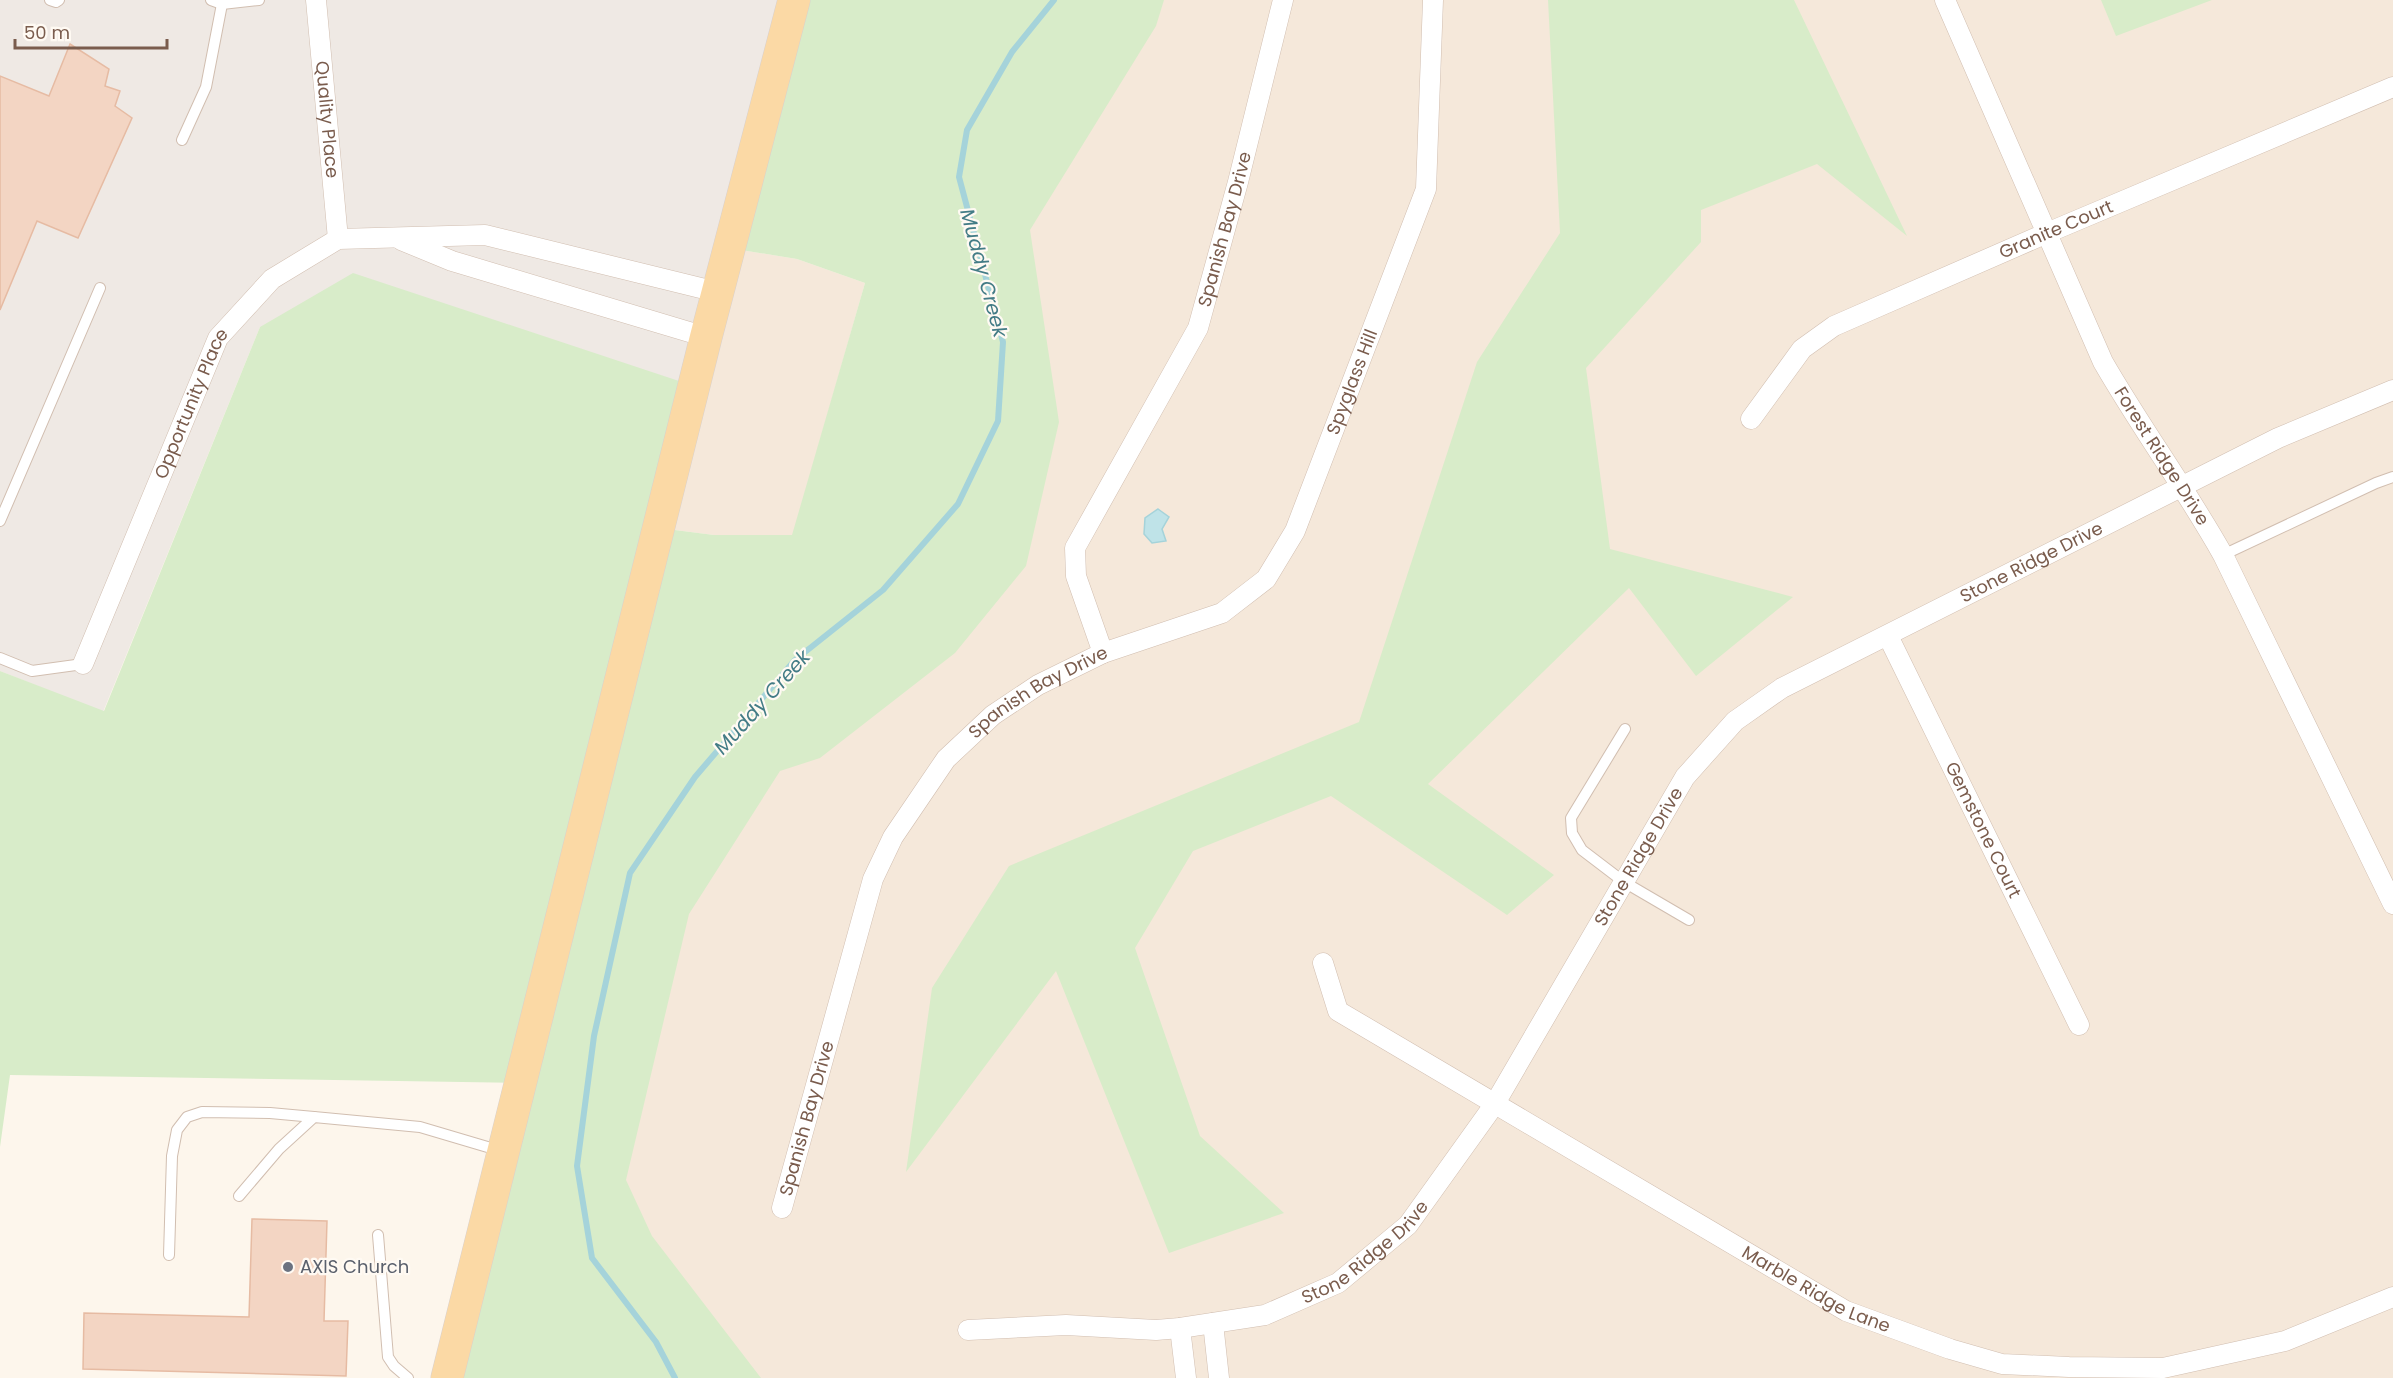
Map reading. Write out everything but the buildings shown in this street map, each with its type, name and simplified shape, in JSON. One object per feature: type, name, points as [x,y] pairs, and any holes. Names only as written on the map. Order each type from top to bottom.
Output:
[{"type":"main road","points":[[447,1378],[717,292],[794,0]]},
{"type":"street","name":"Quality Place","points":[[316,0],[338,239]]},
{"type":"street","name":"Spanish Bay Drive","points":[[782,1208],[873,879],[893,837],[946,759],[993,716],[1038,685],[1103,653],[1076,576],[1075,548],[1198,328],[1238,182],[1283,0]]},
{"type":"street","name":"Spyglass Hill","points":[[1103,653],[1222,613],[1266,579],[1295,531],[1426,189],[1433,0]]},
{"type":"street","name":"Forest Ridge Drive","points":[[1945,0],[2103,362],[2133,415],[2182,487],[2223,555],[2392,899]]},
{"type":"street","name":"Granite Court","points":[[1751,419],[1802,349],[1834,326],[2047,232],[2393,87]]},
{"type":"street","name":"Opportunity Place","points":[[82,664],[218,338],[273,279],[338,239],[485,235],[717,292]]},
{"type":"street","name":"Opportunity Place","points":[[393,237],[452,261],[706,337]]},
{"type":"street","name":"Stone Ridge Drive","points":[[968,1330],[1066,1325],[1156,1330],[1180,1328],[1265,1315],[1338,1283],[1408,1225],[1494,1105],[1685,777],[1735,721],[1782,688],[2278,438],[2393,390]]},
{"type":"street","name":"Gemstone Court","points":[[1888,636],[2079,1025]]},
{"type":"street","name":"Marble Ridge Lane","points":[[1323,963],[1338,1011],[1845,1311],[1950,1349],[2000,1371],[2068,1367],[2163,1368],[2285,1341],[2393,1297]]},
{"type":"street","points":[[1213,1323],[1219,1378]]},
{"type":"street","points":[[1180,1328],[1186,1378]]},
{"type":"lane","points":[[50,0],[56,2],[58,0]]},
{"type":"lane","points":[[211,0],[222,4],[260,0]]},
{"type":"lane","points":[[182,140],[206,87],[222,4]]},
{"type":"lane","points":[[0,521],[100,288]]},
{"type":"lane","points":[[2223,555],[2393,477]]},
{"type":"lane","points":[[0,658],[32,671],[82,664]]},
{"type":"lane","points":[[1625,729],[1571,818],[1572,833],[1582,850],[1624,882],[1689,920]]},
{"type":"lane","points":[[169,1255],[172,1156],[177,1130],[187,1117],[202,1112],[270,1113],[420,1127],[504,1152]]},
{"type":"lane","points":[[239,1196],[279,1149],[314,1117]]},
{"type":"lane","points":[[378,1235],[388,1357],[394,1366],[408,1378]]},
{"type":"shaded area","points":[[0,0],[794,0],[694,386],[260,327],[103,712],[0,671]]},
{"type":"shaded area","points":[[1118,0],[2393,0],[2393,1378],[709,1378],[609,1189],[663,883]]},
{"type":"shaded area","points":[[729,248],[797,259],[865,283],[793,535],[714,535],[659,528]]},
{"type":"green space","points":[[794,0],[1164,0],[1156,26],[1030,230],[1059,422],[1026,566],[955,653],[820,758],[780,771],[689,914],[626,1180],[652,1236],[761,1378],[447,1378],[521,1083],[10,1075],[0,1147],[0,671],[104,711],[260,327],[353,273],[694,386],[659,528],[714,535],[792,535],[865,283],[797,259],[729,248]]},
{"type":"green space","points":[[1548,0],[1794,0],[1907,236],[1817,164],[1701,210],[1701,242],[1586,368],[1610,549],[1793,597],[1696,676],[1629,588],[1428,784],[1554,875],[1507,915],[1331,796],[1193,851],[1135,948],[1200,1136],[1284,1213],[1169,1253],[1056,971],[906,1172],[932,988],[1009,866],[1359,722],[1477,362],[1560,233]]},
{"type":"green space","points":[[2101,0],[2212,0],[2116,36]]},
{"type":"water","points":[[1158,509],[1169,517],[1162,529],[1166,541],[1152,543],[1144,534],[1145,518]]},
{"type":"waterway","name":"Muddy Creek","points":[[675,1378],[656,1342],[592,1258],[577,1166],[594,1036],[630,873],[695,777],[795,660],[883,590],[958,504],[998,421],[1003,342],[959,177],[967,130],[1012,52],[1054,0]]},
{"type":"place","name":"AXIS Church","points":[[288,1267]]}]
